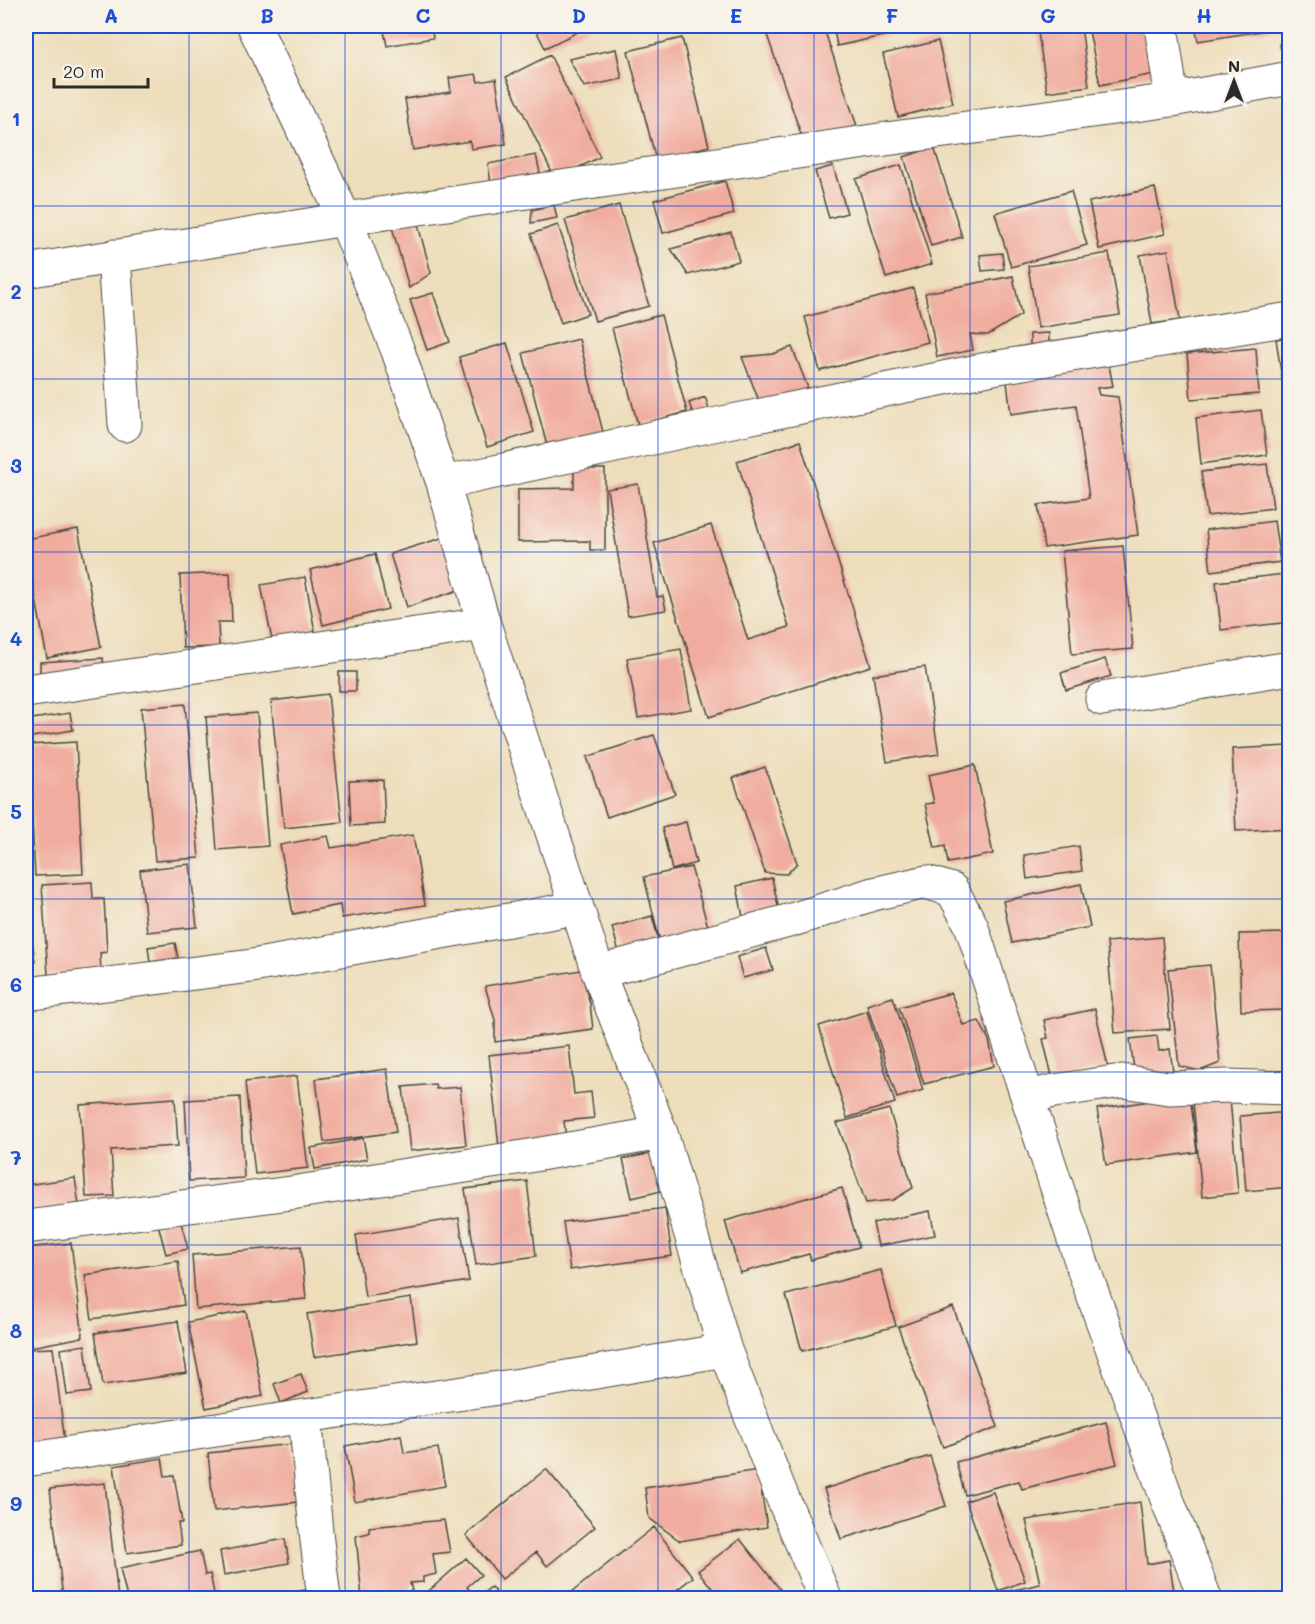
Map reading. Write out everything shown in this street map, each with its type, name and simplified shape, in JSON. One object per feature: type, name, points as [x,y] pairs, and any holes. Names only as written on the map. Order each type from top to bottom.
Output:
[{"type":"street","points":[[254,26],[345,219],[398,351],[443,483],[484,624],[576,909],[661,1133],[725,1350],[825,1599]]},
{"type":"street","points":[[1161,26],[1172,100]]},
{"type":"street","points":[[26,271],[345,219],[1172,100],[1290,78]]},
{"type":"street","points":[[114,256],[125,425]]},
{"type":"street","points":[[443,483],[993,368],[1290,319]]},
{"type":"street","points":[[26,691],[484,624]]},
{"type":"street","points":[[1102,699],[1290,668]]},
{"type":"street","points":[[598,972],[792,920],[873,894],[926,882],[952,890],[971,925],[1085,1273],[1205,1599]]},
{"type":"street","points":[[26,994],[252,966],[576,909]]},
{"type":"street","points":[[1028,1097],[1122,1081],[1169,1088],[1228,1086],[1290,1088]]},
{"type":"street","points":[[26,1227],[72,1223],[291,1193],[661,1133]]},
{"type":"street","points":[[26,1460],[520,1385],[725,1350]]},
{"type":"street","points":[[304,1416],[324,1599]]},
{"type":"building","points":[[383,26],[431,26],[433,38],[387,46]]},
{"type":"building","points":[[534,26],[590,26],[545,48]]},
{"type":"building","points":[[764,26],[823,26],[857,126],[804,143]]},
{"type":"building","points":[[833,26],[928,26],[837,46]]},
{"type":"building","points":[[1060,26],[1081,26],[1089,86],[1047,92],[1038,32],[1061,28]]},
{"type":"building","points":[[1088,26],[1145,26],[1154,74],[1100,85]]},
{"type":"building","points":[[1195,26],[1287,26],[1287,27],[1198,41]]},
{"type":"building","points":[[682,38],[709,146],[656,160],[628,51]]},
{"type":"building","points":[[1290,40],[1290,54],[1284,56],[1279,44]]},
{"type":"building","points":[[938,41],[953,103],[898,117],[883,54]]},
{"type":"building","points":[[616,49],[622,79],[584,87],[569,59]]},
{"type":"building","points":[[550,55],[600,157],[555,179],[506,77]]},
{"type":"building","points":[[476,74],[478,82],[496,79],[506,144],[471,149],[470,141],[413,150],[405,99],[451,92],[449,78]]},
{"type":"building","points":[[934,147],[962,237],[931,246],[904,157]]},
{"type":"building","points":[[536,155],[540,173],[491,183],[488,164]]},
{"type":"building","points":[[901,165],[932,264],[886,278],[856,179]]},
{"type":"building","points":[[833,166],[847,213],[829,218],[815,171]]},
{"type":"building","points":[[725,181],[734,214],[663,233],[654,200]]},
{"type":"building","points":[[1155,188],[1165,234],[1099,249],[1089,202]]},
{"type":"building","points":[[1071,191],[1087,245],[1011,267],[995,213]]},
{"type":"building","points":[[554,205],[557,218],[531,223],[532,210]]},
{"type":"building","points":[[619,205],[649,306],[595,321],[565,220]]},
{"type":"building","points":[[417,221],[431,273],[409,288],[392,227]]},
{"type":"building","points":[[558,225],[588,314],[561,323],[531,234]]},
{"type":"building","points":[[731,232],[739,261],[688,275],[671,249]]},
{"type":"building","points":[[1168,250],[1180,320],[1152,324],[1140,255]]},
{"type":"building","points":[[1002,253],[1004,269],[982,271],[980,255]]},
{"type":"building","points":[[1109,253],[1120,315],[1038,328],[1028,266]]},
{"type":"building","points":[[1013,276],[1021,315],[988,335],[970,334],[973,350],[937,357],[925,293]]},
{"type":"building","points":[[913,288],[928,342],[820,371],[805,317]]},
{"type":"building","points":[[433,293],[450,342],[427,350],[410,300]]},
{"type":"building","points":[[661,315],[687,412],[638,425],[612,328]]},
{"type":"building","points":[[1049,333],[1049,345],[1030,346],[1030,334]]},
{"type":"building","points":[[1290,337],[1290,391],[1284,392],[1276,339]]},
{"type":"building","points":[[579,339],[604,436],[548,450],[523,353]]},
{"type":"building","points":[[507,343],[534,432],[487,447],[459,357]]},
{"type":"building","points":[[792,347],[808,388],[761,406],[742,357],[773,354]]},
{"type":"building","points":[[1256,348],[1259,394],[1191,399],[1187,354]]},
{"type":"building","points":[[1108,360],[1113,386],[1097,388],[1099,395],[1118,397],[1138,535],[1044,548],[1038,505],[1089,498],[1076,405],[1011,414],[1006,374]]},
{"type":"building","points":[[705,397],[711,414],[695,419],[689,403]]},
{"type":"building","points":[[1261,410],[1267,455],[1201,464],[1196,418]]},
{"type":"building","points":[[800,441],[871,666],[709,717],[654,543],[711,525],[748,640],[789,627],[737,461]]},
{"type":"building","points":[[1267,464],[1273,508],[1207,516],[1201,472]]},
{"type":"building","points":[[574,469],[605,469],[605,550],[590,550],[590,541],[518,542],[518,489],[574,488]]},
{"type":"building","points":[[638,484],[657,597],[663,596],[666,610],[628,616],[607,489]]},
{"type":"building","points":[[1274,521],[1280,562],[1211,571],[1206,530]]},
{"type":"building","points":[[78,529],[101,647],[47,658],[26,539]]},
{"type":"building","points":[[445,537],[462,589],[407,607],[390,554]]},
{"type":"building","points":[[1123,546],[1133,649],[1072,654],[1062,551]]},
{"type":"building","points":[[375,554],[388,609],[323,625],[310,570]]},
{"type":"building","points":[[230,573],[232,622],[218,622],[219,647],[183,648],[180,575]]},
{"type":"building","points":[[1285,574],[1290,622],[1221,630],[1216,582]]},
{"type":"building","points":[[305,577],[315,632],[272,640],[261,585]]},
{"type":"building","points":[[681,649],[691,709],[638,718],[627,658]]},
{"type":"building","points":[[103,658],[104,670],[40,674],[40,662]]},
{"type":"building","points":[[1105,659],[1111,676],[1066,690],[1061,673]]},
{"type":"building","points":[[925,667],[939,754],[887,762],[873,675]]},
{"type":"building","points":[[339,672],[356,672],[356,691],[339,691]]},
{"type":"building","points":[[328,694],[342,822],[284,828],[271,701]]},
{"type":"building","points":[[185,704],[199,858],[155,861],[141,708]]},
{"type":"building","points":[[70,713],[73,730],[26,738],[26,720]]},
{"type":"building","points":[[257,713],[268,846],[217,850],[206,717]]},
{"type":"building","points":[[654,735],[675,794],[607,817],[587,757]]},
{"type":"building","points":[[76,742],[83,874],[35,876],[28,745]]},
{"type":"building","points":[[1289,746],[1290,828],[1236,831],[1232,749]]},
{"type":"building","points":[[975,765],[993,854],[948,863],[945,846],[935,848],[925,804],[934,803],[928,775]]},
{"type":"building","points":[[765,767],[797,863],[787,874],[765,873],[733,778]]},
{"type":"building","points":[[383,780],[385,824],[351,826],[349,781]]},
{"type":"building","points":[[686,822],[696,863],[672,870],[662,828]]},
{"type":"building","points":[[413,835],[425,905],[342,918],[340,905],[293,914],[280,845],[328,836],[331,848]]},
{"type":"building","points":[[1079,846],[1082,871],[1027,879],[1024,855]]},
{"type":"building","points":[[190,864],[197,927],[147,932],[140,870]]},
{"type":"building","points":[[691,867],[709,930],[660,942],[644,877]]},
{"type":"building","points":[[772,878],[780,915],[744,922],[737,886]]},
{"type":"building","points":[[92,882],[93,899],[104,899],[107,952],[100,953],[101,972],[48,975],[42,885]]},
{"type":"building","points":[[1081,884],[1090,927],[1012,943],[1003,901]]},
{"type":"building","points":[[26,902],[35,962],[26,964]]},
{"type":"building","points":[[652,916],[659,941],[619,952],[612,927]]},
{"type":"building","points":[[1290,933],[1290,1010],[1241,1011],[1239,934]]},
{"type":"building","points":[[1162,937],[1170,1029],[1115,1033],[1107,942]]},
{"type":"building","points":[[175,943],[178,958],[150,962],[148,947]]},
{"type":"building","points":[[766,948],[773,970],[743,978],[737,957]]},
{"type":"building","points":[[1210,965],[1220,1063],[1200,1071],[1179,1066],[1168,969]]},
{"type":"building","points":[[581,970],[590,1004],[593,1029],[495,1042],[495,1020],[485,986]]},
{"type":"building","points":[[951,993],[963,1025],[979,1021],[989,1040],[994,1066],[924,1084],[899,1007]]},
{"type":"building","points":[[893,997],[923,1090],[897,1098],[867,1005]]},
{"type":"building","points":[[1095,1009],[1108,1067],[1053,1080],[1043,1039],[1048,1038],[1044,1020]]},
{"type":"building","points":[[867,1011],[895,1103],[847,1118],[819,1026]]},
{"type":"building","points":[[1157,1036],[1159,1051],[1170,1049],[1173,1072],[1135,1077],[1130,1039]]},
{"type":"building","points":[[569,1046],[574,1094],[591,1092],[594,1118],[564,1121],[566,1140],[499,1147],[489,1055]]},
{"type":"building","points":[[387,1069],[396,1132],[324,1142],[316,1079]]},
{"type":"building","points":[[297,1076],[308,1168],[255,1174],[245,1082]]},
{"type":"building","points":[[435,1084],[436,1089],[460,1087],[466,1145],[410,1151],[403,1087]]},
{"type":"building","points":[[1190,1095],[1197,1152],[1106,1165],[1097,1109]]},
{"type":"building","points":[[240,1097],[244,1178],[189,1181],[185,1100]]},
{"type":"building","points":[[175,1098],[178,1146],[111,1150],[114,1196],[86,1197],[80,1105]]},
{"type":"building","points":[[1230,1098],[1238,1193],[1202,1197],[1193,1101]]},
{"type":"building","points":[[889,1109],[913,1188],[893,1200],[866,1203],[837,1123]]},
{"type":"building","points":[[1290,1112],[1290,1187],[1246,1191],[1240,1116]]},
{"type":"building","points":[[363,1138],[367,1159],[315,1169],[311,1148]]},
{"type":"building","points":[[653,1153],[661,1191],[632,1198],[623,1159]]},
{"type":"building","points":[[75,1178],[79,1205],[26,1212],[26,1185]]},
{"type":"building","points":[[527,1181],[536,1256],[476,1265],[465,1189]]},
{"type":"building","points":[[842,1188],[859,1247],[811,1260],[809,1254],[740,1273],[725,1221]]},
{"type":"building","points":[[665,1208],[672,1256],[570,1270],[563,1222]]},
{"type":"building","points":[[930,1211],[935,1235],[878,1246],[873,1223]]},
{"type":"building","points":[[180,1218],[188,1249],[166,1254],[158,1224]]},
{"type":"building","points":[[459,1218],[469,1281],[365,1297],[356,1235]]},
{"type":"building","points":[[71,1243],[83,1337],[26,1348],[26,1248]]},
{"type":"building","points":[[301,1246],[306,1299],[196,1309],[192,1255]]},
{"type":"building","points":[[178,1261],[184,1305],[92,1319],[85,1275]]},
{"type":"building","points":[[881,1270],[896,1326],[802,1351],[786,1295]]},
{"type":"building","points":[[411,1298],[417,1341],[314,1357],[307,1314]]},
{"type":"building","points":[[953,1307],[998,1427],[943,1447],[898,1327]]},
{"type":"building","points":[[246,1311],[263,1396],[206,1408],[188,1322]]},
{"type":"building","points":[[178,1321],[187,1373],[103,1385],[95,1333]]},
{"type":"building","points":[[85,1345],[91,1392],[67,1395],[61,1349]]},
{"type":"building","points":[[53,1348],[65,1442],[26,1448],[26,1349]]},
{"type":"building","points":[[301,1374],[308,1392],[281,1403],[274,1384]]},
{"type":"building","points":[[1106,1422],[1117,1464],[1022,1489],[1019,1481],[965,1495],[956,1462]]},
{"type":"building","points":[[401,1435],[404,1453],[438,1448],[445,1486],[355,1502],[345,1446]]},
{"type":"building","points":[[292,1444],[298,1502],[214,1511],[208,1453]]},
{"type":"building","points":[[930,1456],[946,1506],[841,1539],[824,1489]]},
{"type":"building","points":[[162,1458],[165,1476],[174,1475],[182,1523],[178,1523],[181,1545],[127,1553],[114,1466]]},
{"type":"building","points":[[546,1469],[595,1527],[547,1566],[536,1552],[502,1579],[466,1535]]},
{"type":"building","points":[[758,1470],[767,1527],[680,1541],[649,1518],[645,1488]]},
{"type":"building","points":[[105,1483],[118,1598],[63,1598],[50,1489]]},
{"type":"building","points":[[993,1492],[1025,1581],[998,1591],[966,1501]]},
{"type":"building","points":[[1140,1502],[1147,1564],[1169,1560],[1175,1598],[1010,1598],[1009,1591],[1040,1584],[1026,1520]]},
{"type":"building","points":[[444,1520],[450,1552],[433,1554],[436,1574],[423,1577],[423,1582],[410,1583],[412,1591],[390,1596],[362,1598],[356,1536],[369,1533],[369,1527]]},
{"type":"building","points":[[654,1527],[693,1577],[666,1598],[569,1598],[567,1596]]},
{"type":"building","points":[[285,1539],[289,1563],[224,1575],[220,1551]]},
{"type":"building","points":[[740,1539],[787,1598],[720,1598],[698,1571]]},
{"type":"building","points":[[200,1551],[205,1575],[210,1574],[215,1598],[127,1598],[120,1568]]},
{"type":"building","points":[[466,1558],[481,1575],[467,1587],[477,1598],[422,1597]]},
{"type":"building","points":[[491,1587],[501,1598],[477,1598]]},
{"type":"building","points":[[320,1588],[321,1598],[292,1598],[292,1592]]}]
